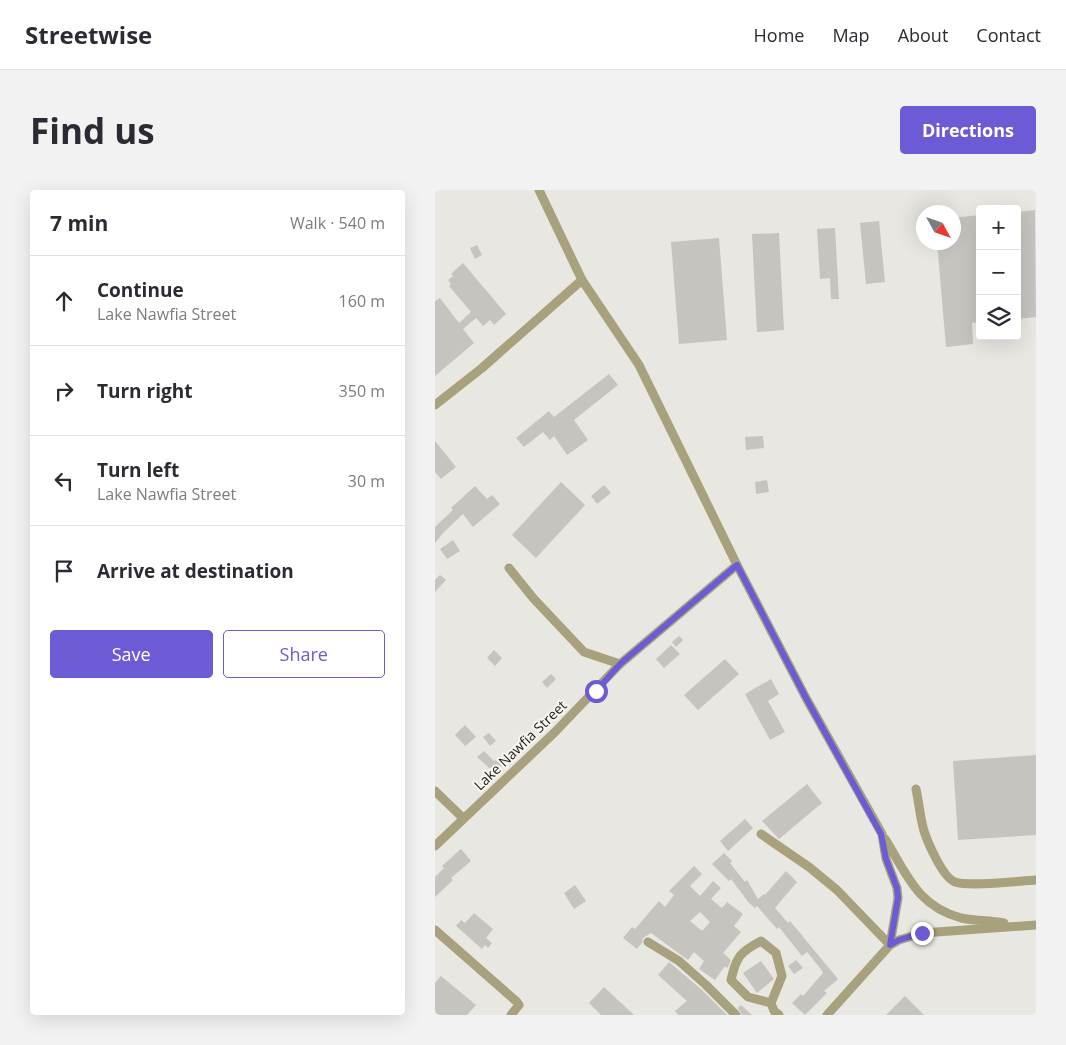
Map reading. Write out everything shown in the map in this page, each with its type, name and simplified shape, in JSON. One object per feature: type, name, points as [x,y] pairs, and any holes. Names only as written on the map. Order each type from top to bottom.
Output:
[{"type":"street","points":[[539,190],[582,280],[639,365],[737,565],[806,698],[905,874],[928,903],[948,914],[963,918],[1016,925]]},
{"type":"street","points":[[435,405],[482,368],[582,280]]},
{"type":"street","name":"Lake Nawfia Street","points":[[435,846],[555,732],[620,664],[737,565]]},
{"type":"street","points":[[509,568],[534,599],[583,652],[620,664]]},
{"type":"street","points":[[916,789],[924,831],[933,852],[953,881],[974,883],[1036,880]]},
{"type":"street","points":[[435,791],[463,818]]},
{"type":"street","points":[[761,834],[809,867],[837,890],[890,945]]},
{"type":"street","points":[[881,834],[886,859],[897,888],[898,898],[890,945]]},
{"type":"street","points":[[827,1015],[890,945],[899,940],[922,933],[1036,925]]},
{"type":"street","points":[[435,930],[517,1002],[519,1005],[511,1015]]},
{"type":"street","points":[[771,1003],[747,997],[731,980],[735,961],[747,948],[761,941],[777,953],[782,976],[771,1003],[774,1011],[779,1015]]},
{"type":"street","points":[[648,942],[679,961],[736,1015]]},
{"type":"building","points":[[1035,210],[1036,317],[1021,319],[1021,250],[1021,212]]},
{"type":"building","points":[[976,215],[976,322],[972,323],[973,344],[946,347],[938,250],[961,250],[961,217]]},
{"type":"building","points":[[879,221],[885,282],[866,284],[860,223]]},
{"type":"building","points":[[835,228],[839,299],[831,299],[830,278],[820,279],[817,229]]},
{"type":"building","points":[[779,233],[784,330],[757,332],[752,234]]},
{"type":"building","points":[[719,238],[727,340],[679,344],[671,242]]},
{"type":"building","points":[[477,245],[482,255],[475,259],[470,248]]},
{"type":"building","points":[[463,263],[506,314],[494,325],[490,320],[483,326],[476,318],[463,329],[474,343],[435,376],[435,301],[440,298],[459,323],[471,312],[449,286],[451,284],[448,280],[453,276],[451,274]]},
{"type":"building","points":[[609,374],[618,385],[574,420],[588,440],[567,455],[554,436],[550,440],[543,432],[524,447],[516,438],[549,411],[554,417]]},
{"type":"building","points":[[763,436],[764,448],[746,450],[745,437]]},
{"type":"building","points":[[435,441],[456,467],[441,479],[435,472]]},
{"type":"building","points":[[767,480],[769,492],[756,494],[755,482]]},
{"type":"building","points":[[561,482],[585,505],[536,558],[512,535]]},
{"type":"building","points":[[604,485],[611,493],[597,504],[591,496]]},
{"type":"building","points":[[475,486],[487,499],[492,495],[500,504],[473,527],[463,514],[435,543],[435,527],[453,510],[451,508]]},
{"type":"building","points":[[453,540],[460,551],[447,559],[440,549]]},
{"type":"building","points":[[440,575],[446,580],[435,592],[435,580]]},
{"type":"building","points":[[679,636],[683,640],[676,647],[672,642]]},
{"type":"building","points":[[671,645],[680,654],[664,668],[656,659]]},
{"type":"building","points":[[494,650],[502,658],[495,666],[487,658]]},
{"type":"building","points":[[725,659],[739,674],[698,710],[684,695]]},
{"type":"building","points":[[551,674],[556,679],[547,688],[542,682]]},
{"type":"building","points":[[771,679],[779,694],[768,701],[785,732],[770,740],[745,694]]},
{"type":"building","points":[[465,725],[476,737],[465,746],[455,735]]},
{"type":"building","points":[[489,733],[496,741],[490,746],[483,737]]},
{"type":"building","points":[[484,751],[494,761],[496,760],[502,765],[495,773],[477,757]]},
{"type":"building","points":[[1036,755],[1036,835],[958,840],[953,761]]},
{"type":"building","points":[[807,784],[822,803],[779,839],[762,821]]},
{"type":"building","points":[[745,819],[753,828],[728,851],[720,841]]},
{"type":"building","points":[[461,849],[471,861],[451,878],[453,880],[435,897],[435,877],[444,868],[442,866]]},
{"type":"building","points":[[724,853],[732,861],[730,863],[745,882],[747,880],[758,899],[765,895],[786,871],[797,882],[775,908],[788,923],[790,921],[838,979],[824,991],[827,993],[805,1015],[792,1003],[801,994],[803,996],[823,973],[807,952],[802,956],[779,927],[777,929],[757,906],[755,908],[749,903],[731,879],[729,881],[712,864]]},
{"type":"building","points":[[694,866],[702,874],[690,886],[700,896],[713,881],[721,888],[711,899],[722,908],[727,902],[743,914],[734,926],[741,932],[723,953],[731,960],[728,967],[725,966],[715,980],[699,969],[704,961],[694,952],[688,960],[651,933],[643,938],[642,943],[637,949],[623,938],[632,927],[635,929],[659,901],[665,907],[674,895],[669,891]],"holes":[[[700,912],[710,922],[702,931],[690,921]]]},
{"type":"building","points":[[575,885],[586,901],[574,909],[564,893]]},
{"type":"building","points":[[474,913],[493,929],[486,938],[492,943],[488,948],[485,945],[482,949],[456,926],[461,920],[465,923]]},
{"type":"building","points":[[796,960],[803,968],[794,974],[788,966]]},
{"type":"building","points":[[761,961],[774,979],[757,993],[743,973]]},
{"type":"building","points":[[669,962],[702,990],[727,1015],[678,1015],[675,1011],[687,1001],[658,975]]},
{"type":"building","points":[[441,976],[476,1005],[467,1015],[435,1015],[435,983]]},
{"type":"building","points":[[604,987],[634,1015],[601,1015],[589,1003]]},
{"type":"building","points":[[905,996],[924,1015],[886,1015]]},
{"type":"building","points":[[741,1005],[752,1015],[742,1015],[738,1008]]},
{"type":"route","points":[[596,691],[620,664],[737,565],[806,698],[881,834],[886,859],[897,888],[898,898],[890,945],[909,936],[922,933]]}]
